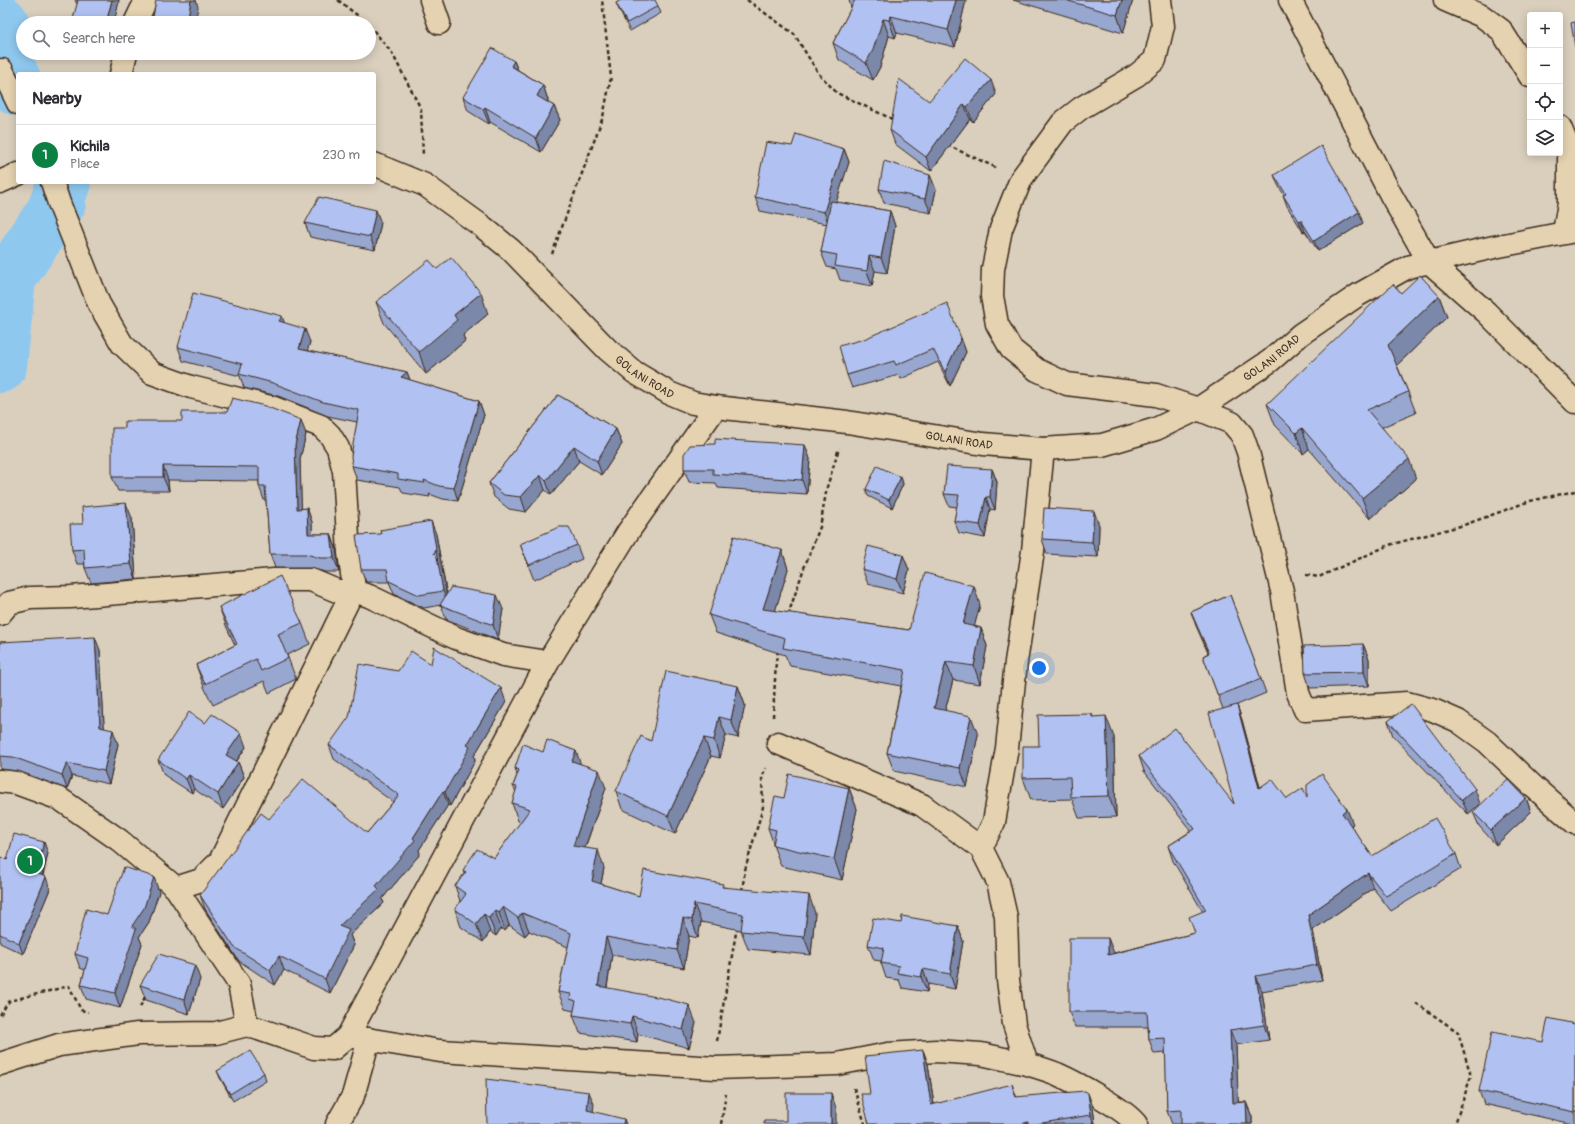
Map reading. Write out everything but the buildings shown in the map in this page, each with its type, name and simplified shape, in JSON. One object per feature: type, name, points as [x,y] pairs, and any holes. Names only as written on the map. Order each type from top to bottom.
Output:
[{"type":"street","points":[[138,16],[146,0]]},
{"type":"street","points":[[431,0],[440,22]]},
{"type":"street","points":[[1160,0],[1163,26],[1155,60],[1136,75],[1087,104],[1063,122],[1022,179],[1001,228],[992,269],[992,296],[997,324],[1012,349],[1037,370],[1067,384],[1156,395],[1198,408],[1232,423],[1242,435],[1248,452],[1282,590],[1298,693],[1305,710],[1407,703],[1433,710],[1458,721],[1487,742],[1535,788],[1575,823]]},
{"type":"street","points":[[1290,0],[1377,169],[1429,262],[1486,312],[1575,402]]},
{"type":"street","points":[[1444,0],[1482,16],[1501,30],[1527,71]]},
{"type":"street","points":[[121,72],[124,60]]},
{"type":"street","points":[[7,71],[16,97]]},
{"type":"street","points":[[1563,134],[1569,149],[1570,232]]},
{"type":"street","name":"GOLANI ROAD","points":[[376,165],[424,184],[483,227],[511,250],[608,350],[634,372],[668,393],[693,403],[716,407],[847,422],[983,444],[1043,449],[1102,445],[1156,429],[1198,408],[1270,361],[1301,334],[1358,295],[1408,267],[1570,232]]},
{"type":"street","points":[[0,182],[16,175]]},
{"type":"street","points":[[53,184],[99,304],[122,344],[152,373],[191,387],[274,408],[321,426],[330,435],[338,448],[344,472],[349,553],[354,584],[353,591],[220,861],[201,880],[176,888]]},
{"type":"street","points":[[337,1124],[353,1096],[359,1038],[548,662],[628,532],[716,407]]},
{"type":"street","points":[[981,848],[994,822],[1007,748],[1016,662],[1033,551],[1043,449]]},
{"type":"street","points":[[0,614],[9,603],[30,598],[72,597],[274,580],[311,580],[337,591],[353,591],[369,596],[456,638],[503,655],[548,662]]},
{"type":"street","points":[[778,743],[922,805],[981,848],[998,882],[1006,917],[1008,980],[1014,1024],[1027,1064]]},
{"type":"street","points":[[0,781],[16,783],[60,799],[119,840],[176,888],[239,984],[247,1025]]},
{"type":"street","points":[[0,1064],[59,1045],[138,1034],[216,1033],[247,1025],[314,1048],[333,1049],[359,1038],[440,1051],[716,1068],[836,1064],[888,1054],[936,1051],[981,1054],[1027,1064],[1056,1074],[1110,1103],[1131,1118],[1136,1124]]},
{"type":"path","points":[[338,0],[358,16]]},
{"type":"path","points":[[542,281],[602,117],[611,77],[602,0]]},
{"type":"path","points":[[747,0],[794,34],[818,74],[837,93],[898,123]]},
{"type":"path","points":[[376,34],[392,53],[421,109],[424,184]]},
{"type":"path","points":[[942,142],[1022,179]]},
{"type":"path","points":[[1277,572],[1319,577],[1389,545],[1464,524],[1530,501],[1575,491]]},
{"type":"path","points":[[0,1015],[9,1002],[69,986],[81,1010],[95,1015]]},
{"type":"path","points":[[137,1012],[149,991]]},
{"type":"path","points":[[1416,1003],[1458,1032],[1471,1076],[1455,1124]]},
{"type":"path","points":[[836,1064],[852,1085],[865,1124]]},
{"type":"waterway","points":[[0,21],[2,23],[2,70],[10,70],[16,84]]},
{"type":"waterway","points":[[0,366],[9,278],[59,203],[55,207],[63,184]]},
{"type":"place","name":"Kichila","points":[[30,861]]}]
